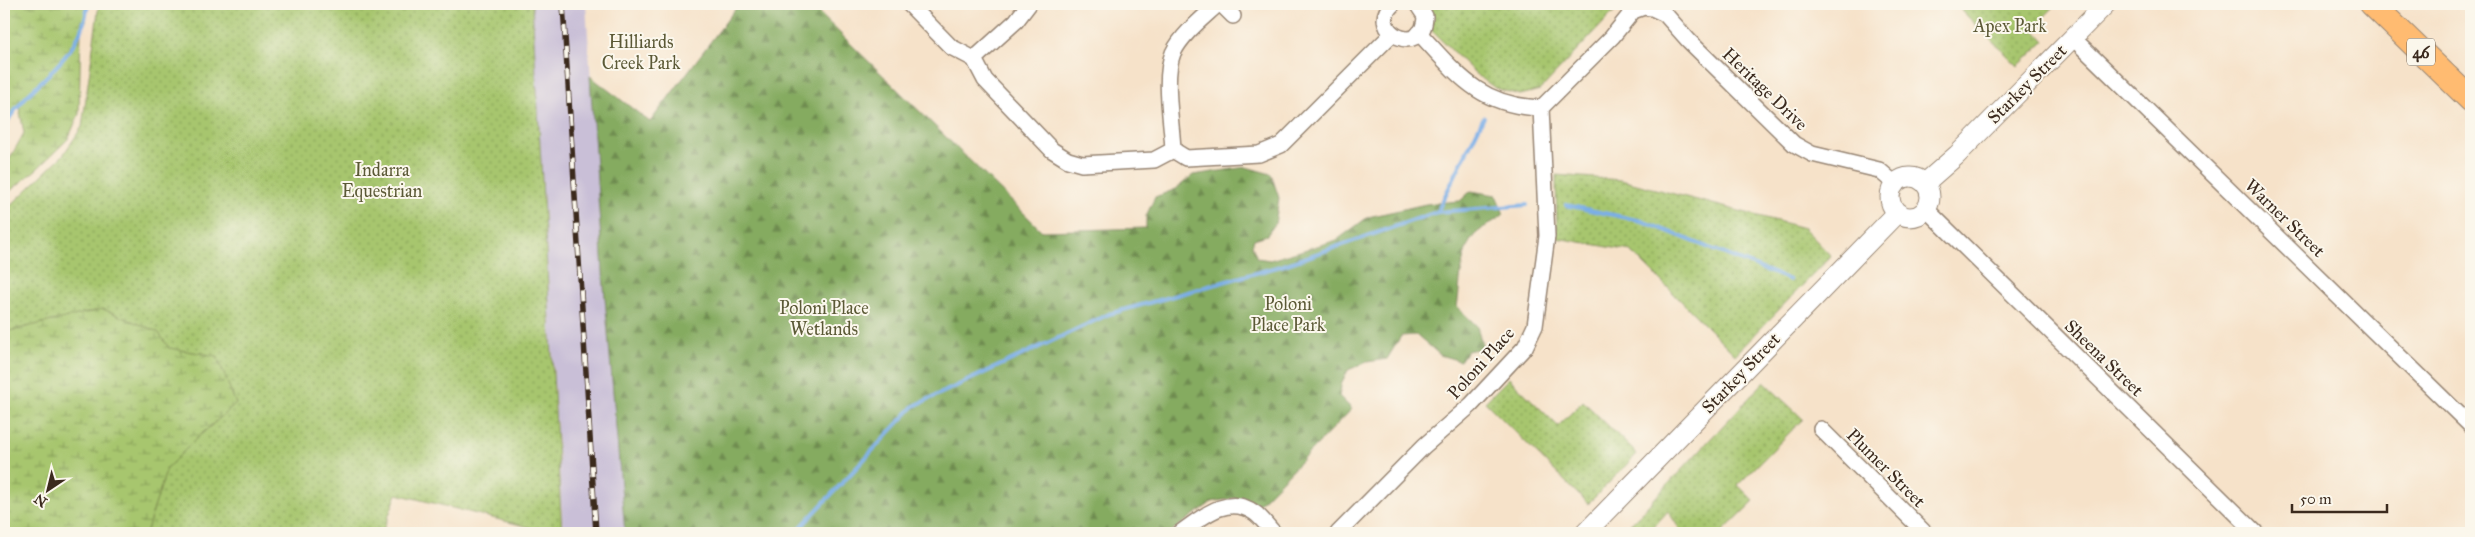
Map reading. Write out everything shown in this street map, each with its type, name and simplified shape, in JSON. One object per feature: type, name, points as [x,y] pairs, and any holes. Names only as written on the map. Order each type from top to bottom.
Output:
[{"type":"main road","name":"46","points":[[2372,4],[2471,100]]},
{"type":"street","points":[[909,4],[951,47],[974,58],[986,80],[1052,150],[1068,160],[1082,164],[1154,160],[1173,150]]},
{"type":"street","points":[[974,58],[1016,21],[1029,4]]},
{"type":"street","points":[[1173,150],[1169,75],[1174,53],[1187,34],[1220,4],[1233,16]]},
{"type":"street","points":[[1390,5],[1386,23],[1392,34],[1408,39],[1419,33],[1423,28],[1425,16],[1419,4]]},
{"type":"street","name":"Starkey Street","points":[[1925,183],[1958,155],[2106,4]]},
{"type":"street","name":"Heritage Drive","points":[[1542,108],[1612,37],[1633,11],[1653,6],[1665,14],[1689,41],[1794,144],[1812,154],[1879,170],[1894,183]]},
{"type":"street","points":[[1419,33],[1469,84],[1489,97],[1518,107],[1542,108]]},
{"type":"street","points":[[1173,150],[1186,158],[1259,154],[1281,145],[1392,34]]},
{"type":"street","name":"Warner Street","points":[[2073,38],[2471,426]]},
{"type":"street","name":"Poloni Place","points":[[1338,533],[1424,446],[1471,405],[1525,347],[1532,333],[1535,326],[1547,236],[1542,108]]},
{"type":"street","points":[[1906,176],[1913,176],[1925,183],[1931,196],[1926,209],[1921,214],[1909,217],[1896,213],[1890,202],[1891,189],[1894,183],[1906,176]]},
{"type":"street","name":"Sheena Street","points":[[1926,209],[2256,533]]},
{"type":"street","name":"Starkey Street","points":[[1585,533],[1896,213]]},
{"type":"street","name":"Plumer Street","points":[[1821,429],[1925,533]]},
{"type":"street","points":[[1180,533],[1216,508],[1233,505],[1254,512],[1274,533]]},
{"type":"shaded area","points":[[532,4],[586,4],[604,286],[625,533],[563,533]]},
{"type":"green space","points":[[4,4],[88,4],[86,21],[81,30],[79,114],[68,139],[37,169],[4,196],[4,169],[24,133],[19,107],[10,115],[4,128]]},
{"type":"green space","name":"Indarra Equestrian","points":[[99,4],[532,4],[562,532],[540,530],[397,494],[382,533],[4,533],[4,212],[63,155],[82,127]]},
{"type":"green space","name":"Poloni Place Wetlands","points":[[739,4],[810,4],[1042,231],[1146,228],[1146,216],[1155,197],[1176,189],[1193,175],[1246,167],[1271,174],[1279,198],[1275,224],[1267,235],[1254,239],[1252,246],[1257,258],[1270,260],[1337,240],[1368,217],[1426,204],[1460,201],[1471,191],[1496,195],[1504,214],[1478,232],[1467,247],[1462,266],[1457,307],[1477,326],[1483,348],[1467,351],[1460,361],[1440,355],[1417,335],[1401,336],[1387,359],[1367,362],[1348,370],[1342,382],[1339,396],[1352,409],[1259,504],[1235,498],[1212,502],[1169,533],[625,533],[604,286],[590,76],[650,122]]},
{"type":"green space","points":[[1434,4],[1621,4],[1540,90],[1520,95],[1495,88],[1477,75],[1428,27],[1427,11]]},
{"type":"green space","name":"Apex Park","points":[[1955,4],[2057,4],[2033,28],[2045,41],[2018,66]]},
{"type":"green space","points":[[1556,175],[1621,180],[1804,228],[1831,256],[1735,355],[1631,251],[1557,238]]},
{"type":"green space","points":[[103,309],[158,332],[169,348],[217,356],[236,404],[198,437],[167,468],[146,533],[4,533],[6,489],[4,335],[9,331]]},
{"type":"green space","points":[[1509,378],[1558,426],[1583,401],[1637,454],[1588,504],[1485,402]]},
{"type":"green space","points":[[1764,382],[1803,419],[1738,485],[1754,501],[1721,533],[1682,533],[1668,511],[1648,533],[1622,533]]},
{"type":"waterway","points":[[4,128],[26,97],[52,71],[75,42],[83,25],[88,4]]},
{"type":"waterway","points":[[1437,212],[1484,117]]},
{"type":"waterway","points":[[799,533],[801,527],[914,406],[1109,314],[1284,265],[1437,212],[1527,205]]},
{"type":"waterway","points":[[1566,205],[1642,221],[1790,280]]},
{"type":"railway","points":[[563,4],[596,533]]},
{"type":"park label","name":"Hilliards Creek Park","points":[[641,52]]},
{"type":"park label","name":"Poloni Place Park","points":[[1288,314]]}]
